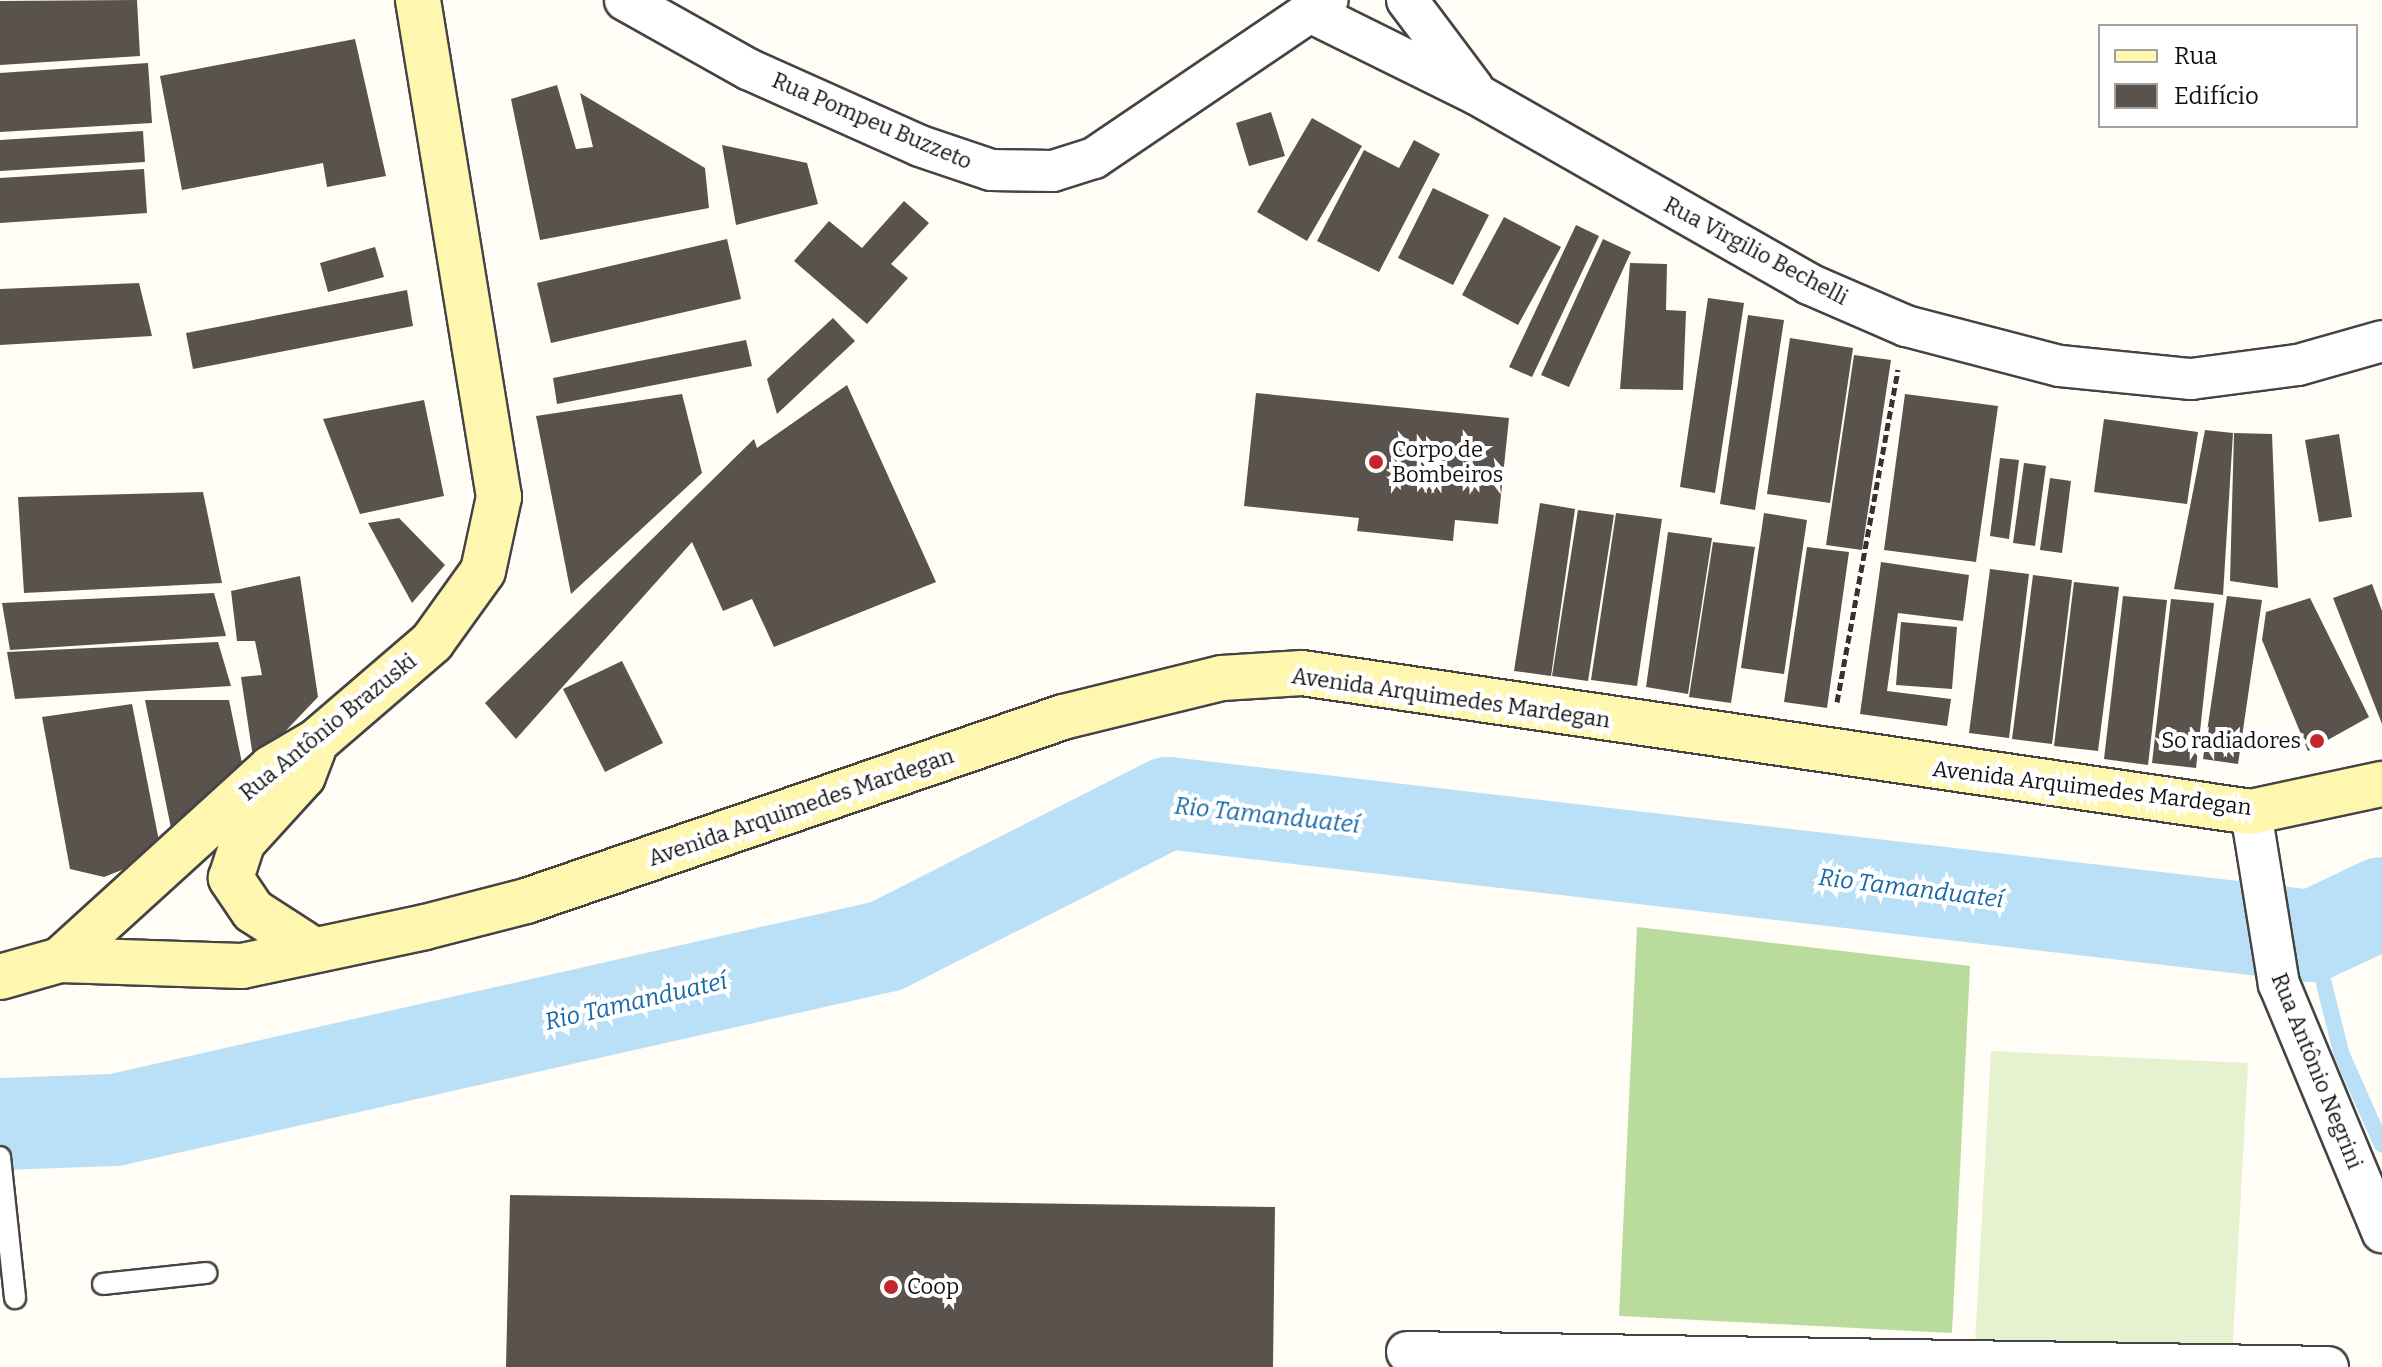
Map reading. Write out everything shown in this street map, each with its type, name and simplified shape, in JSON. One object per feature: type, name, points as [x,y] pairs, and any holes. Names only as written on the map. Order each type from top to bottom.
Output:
[{"type":"street","name":"Rua Antônio Brazuski","points":[[0,977],[60,960],[271,768],[317,741],[432,642],[475,583],[495,535],[499,497],[418,0]]},
{"type":"street","name":"Rua Pompeu Buzzeto","points":[[625,0],[748,69],[920,146],[991,170],[1022,171],[1053,171],[1094,158],[1318,6]]},
{"type":"street","name":"Rua Virgilio Bechelli","points":[[1407,0],[1478,95]]},
{"type":"street","name":"Rua Virgilio Bechelli","points":[[1318,6],[1809,284],[1906,326],[2060,366],[2191,379],[2298,365],[2382,341]]},
{"type":"street","name":"Avenida Arquimedes Mardegan","points":[[60,960],[242,966],[526,901],[1063,717],[1222,678],[1302,673],[1828,754],[2251,812],[2382,784]]},
{"type":"street","points":[[312,949],[253,911],[231,878],[243,842],[303,776],[317,741]]},
{"type":"street","name":"Rua Antônio Negrini","points":[[2251,812],[2258,872],[2279,984],[2382,1232]]},
{"type":"street","points":[[1407,1352],[2328,1367]]},
{"type":"lane","points":[[0,1157],[12,1224],[15,1298]]},
{"type":"lane","points":[[103,1284],[206,1273]]},
{"type":"path","points":[[1828,754],[1906,326]]},
{"type":"green space","points":[[1637,927],[1970,966],[1952,1333],[1619,1316]]},
{"type":"green space","points":[[1991,1051],[2248,1063],[2232,1358],[1975,1345]]},
{"type":"building","points":[[137,0],[140,56],[0,65],[0,1]]},
{"type":"building","points":[[355,39],[386,176],[327,187],[323,163],[182,190],[160,76]]},
{"type":"building","points":[[148,63],[152,123],[0,132],[0,73]]},
{"type":"building","points":[[557,85],[576,149],[593,147],[580,93],[705,168],[709,208],[540,240],[511,99]]},
{"type":"building","points":[[1271,112],[1285,156],[1249,166],[1236,123]]},
{"type":"building","points":[[1312,118],[1362,146],[1307,241],[1257,212]]},
{"type":"building","points":[[143,131],[145,162],[0,171],[0,140]]},
{"type":"building","points":[[1414,140],[1440,154],[1379,272],[1317,241],[1364,150],[1399,168]]},
{"type":"building","points":[[722,145],[807,163],[818,204],[736,225]]},
{"type":"building","points":[[144,169],[147,213],[0,223],[0,178]]},
{"type":"building","points":[[1433,188],[1489,215],[1453,285],[1398,258]]},
{"type":"building","points":[[904,201],[929,223],[891,264],[908,278],[867,324],[794,261],[829,221],[862,248]]},
{"type":"building","points":[[1504,217],[1561,247],[1518,325],[1462,295]]},
{"type":"building","points":[[1576,225],[1599,236],[1532,377],[1509,367]]},
{"type":"building","points":[[727,239],[741,299],[551,343],[537,283]]},
{"type":"building","points":[[1603,239],[1631,252],[1569,387],[1541,375]]},
{"type":"building","points":[[375,247],[384,277],[328,292],[320,263]]},
{"type":"building","points":[[1630,263],[1667,264],[1666,310],[1686,311],[1683,390],[1620,389]]},
{"type":"building","points":[[139,283],[152,336],[0,345],[0,289]]},
{"type":"building","points":[[407,290],[413,326],[193,369],[186,333]]},
{"type":"building","points":[[1708,298],[1744,303],[1715,493],[1680,487]]},
{"type":"building","points":[[1748,315],[1784,320],[1755,510],[1720,504]]},
{"type":"building","points":[[833,318],[855,341],[777,414],[767,379]]},
{"type":"building","points":[[1790,338],[1853,348],[1830,503],[1767,494]]},
{"type":"building","points":[[746,340],[752,366],[557,404],[553,378]]},
{"type":"building","points":[[1854,355],[1891,360],[1862,550],[1826,545]]},
{"type":"building","points":[[847,385],[936,582],[774,647],[752,599],[723,611],[692,542],[516,739],[485,703],[754,439],[757,448]]},
{"type":"building","name":"Corpo de Bombeiros","points":[[1256,393],[1509,418],[1498,524],[1455,520],[1453,541],[1357,531],[1359,518],[1244,506]]},
{"type":"building","points":[[682,394],[702,473],[571,594],[536,416]]},
{"type":"building","points":[[1905,394],[1998,406],[1976,562],[1884,550]]},
{"type":"building","points":[[424,400],[444,496],[360,514],[323,419]]},
{"type":"building","points":[[2104,419],[2198,432],[2187,504],[2094,492]]},
{"type":"building","points":[[2205,430],[2233,433],[2223,595],[2174,589]]},
{"type":"building","points":[[2234,433],[2272,434],[2278,588],[2230,581]]},
{"type":"building","points":[[2339,434],[2352,517],[2319,522],[2305,440]]},
{"type":"building","points":[[2000,458],[2019,460],[2009,539],[1990,536]]},
{"type":"building","points":[[2024,463],[2046,466],[2035,546],[2013,543]]},
{"type":"building","points":[[2050,478],[2071,481],[2062,553],[2040,550]]},
{"type":"building","points":[[203,492],[222,583],[24,593],[18,497]]},
{"type":"building","points":[[1540,503],[1575,509],[1551,676],[1514,671]]},
{"type":"building","points":[[1578,510],[1614,515],[1588,681],[1552,676]]},
{"type":"building","points":[[1616,513],[1662,519],[1637,686],[1591,680]]},
{"type":"building","points":[[1764,513],[1807,520],[1784,674],[1741,668]]},
{"type":"building","points":[[399,518],[445,565],[412,603],[368,523]]},
{"type":"building","points":[[1668,532],[1712,538],[1688,694],[1646,687]]},
{"type":"building","points":[[1713,542],[1755,547],[1731,703],[1689,697]]},
{"type":"building","points":[[1807,547],[1849,552],[1827,708],[1784,702]]},
{"type":"building","points":[[1881,562],[1969,575],[1963,621],[1898,613],[1887,691],[1951,699],[1947,726],[1860,714]]},
{"type":"building","points":[[1990,569],[2029,574],[2009,738],[1969,733]]},
{"type":"building","points":[[2033,575],[2072,580],[2052,744],[2012,739]]},
{"type":"building","points":[[300,576],[318,697],[254,764],[241,677],[262,675],[255,641],[237,641],[231,591]]},
{"type":"building","points":[[2074,582],[2119,587],[2098,751],[2054,746]]},
{"type":"building","points":[[2372,584],[2382,611],[2382,724],[2333,598]]},
{"type":"building","points":[[214,593],[226,636],[10,650],[2,603]]},
{"type":"building","points":[[2123,596],[2167,600],[2148,765],[2104,759]]},
{"type":"building","points":[[2227,596],[2262,600],[2238,764],[2203,759]]},
{"type":"building","points":[[2310,598],[2369,717],[2308,751],[2262,640],[2266,612]]},
{"type":"building","points":[[2171,599],[2214,603],[2196,768],[2152,763]]},
{"type":"building","points":[[1901,622],[1957,627],[1952,689],[1896,685]]},
{"type":"building","points":[[218,642],[231,686],[15,699],[7,652]]},
{"type":"building","points":[[622,661],[663,743],[605,772],[563,689]]},
{"type":"building","points":[[145,700],[229,700],[243,768],[172,833]]},
{"type":"building","points":[[132,704],[159,841],[137,864],[104,877],[70,869],[42,717]]},
{"type":"building","name":"Coop","points":[[510,1195],[1275,1207],[1273,1367],[506,1367]]},
{"type":"waterway","name":"Rio Tamanduateí","points":[[0,1124],[115,1120],[886,946],[1168,803],[2312,936],[2382,903]]},
{"type":"waterway","points":[[2312,936],[2342,1055],[2382,1145]]},
{"type":"place","name":"Corpo de Bombeiros","points":[[1376,462]]},
{"type":"place","name":"So radiadores","points":[[2317,741]]},
{"type":"place","name":"Coop","points":[[891,1287]]}]
